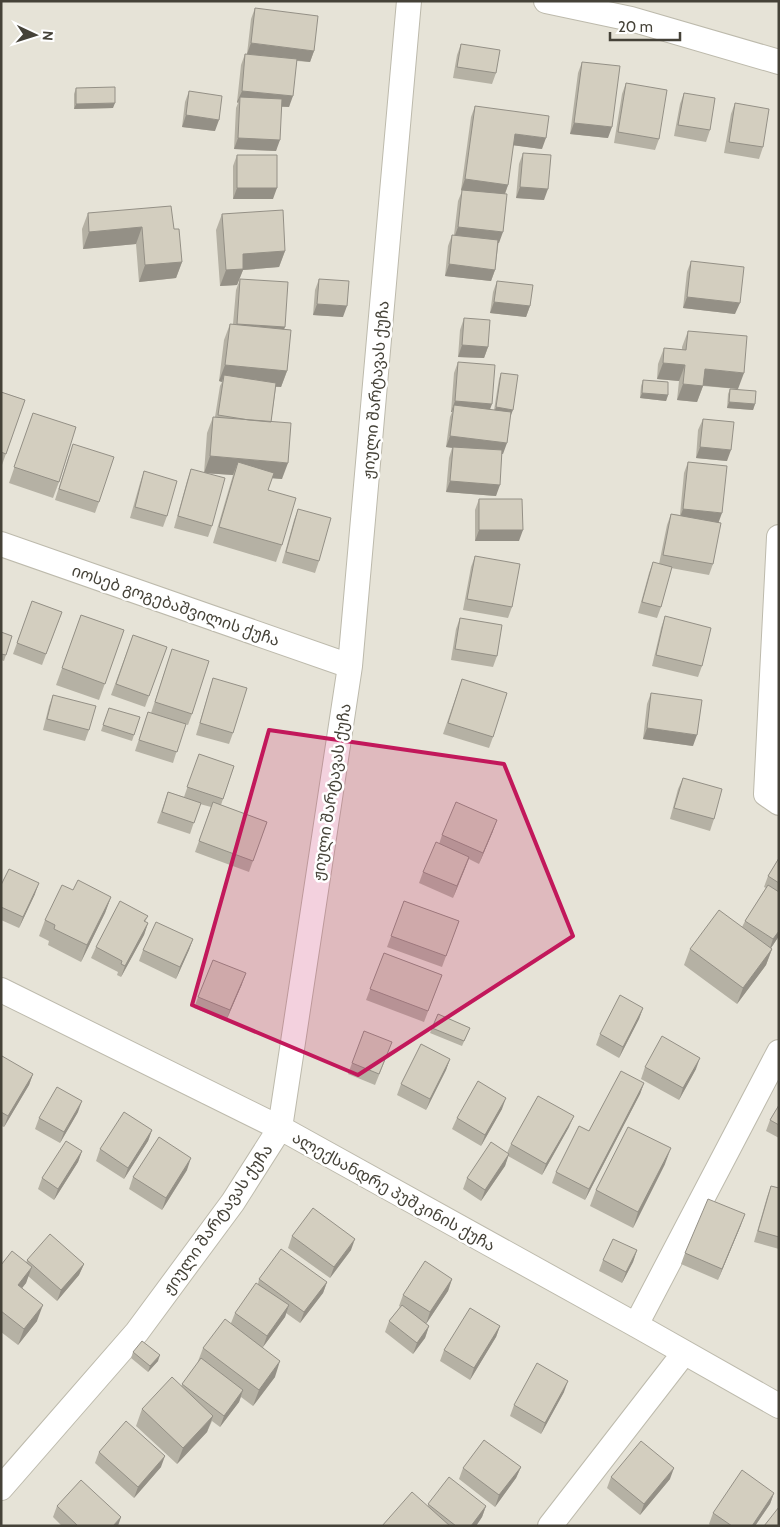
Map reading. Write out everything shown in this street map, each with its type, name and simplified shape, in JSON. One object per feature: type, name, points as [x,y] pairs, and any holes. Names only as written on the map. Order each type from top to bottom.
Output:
[{"type":"street","name":"ჟიული შარტავას ქუჩა","points":[[1,1488],[138,1332],[233,1202],[280,1128],[350,666],[409,1]]},
{"type":"street","points":[[546,1],[636,10],[779,62]]},
{"type":"street","points":[[779,537],[776,644],[766,794],[779,803]]},
{"type":"street","name":"იოსებ გოგებაშვილის ქუჩა","points":[[1,544],[350,666]]},
{"type":"street","name":"ალექსანდრე პუშკინის ქუჩა","points":[[1,990],[280,1128],[779,1406]]},
{"type":"street","points":[[636,1325],[779,1052]]},
{"type":"street","points":[[550,1526],[684,1353]]},
{"type":"highlighted area","points":[[269,730],[504,764],[573,936],[358,1075],[192,1005]]},
{"type":"shaded area","points":[[1,1],[779,1],[779,1526],[1,1526]]},
{"type":"building","points":[[255,8],[318,16],[314,51],[251,43]]},
{"type":"building","points":[[461,44],[500,50],[496,73],[457,67]]},
{"type":"building","points":[[245,54],[297,59],[293,96],[242,91]]},
{"type":"building","points":[[582,62],[620,66],[612,127],[574,123]]},
{"type":"building","points":[[626,83],[667,90],[659,139],[618,132]]},
{"type":"building","points":[[115,87],[115,103],[76,104],[76,88]]},
{"type":"building","points":[[189,91],[222,96],[219,120],[186,115]]},
{"type":"building","points":[[684,93],[715,98],[710,130],[678,125]]},
{"type":"building","points":[[240,97],[282,99],[280,140],[238,138]]},
{"type":"building","points":[[735,103],[769,109],[763,147],[729,142]]},
{"type":"building","points":[[475,106],[549,116],[546,138],[515,134],[508,185],[465,179]]},
{"type":"building","points":[[523,153],[551,155],[548,189],[520,187]]},
{"type":"building","points":[[237,155],[277,155],[277,188],[237,188]]},
{"type":"building","points":[[462,190],[507,194],[503,232],[458,227]]},
{"type":"building","points":[[171,206],[174,229],[179,229],[182,262],[145,265],[142,227],[89,232],[88,213]]},
{"type":"building","points":[[283,210],[285,251],[243,254],[243,269],[226,270],[222,214]]},
{"type":"building","points":[[452,235],[498,240],[495,270],[449,264]]},
{"type":"building","points":[[691,261],[744,267],[740,303],[687,297]]},
{"type":"building","points":[[240,279],[288,282],[285,327],[237,324]]},
{"type":"building","points":[[319,279],[349,281],[347,306],[317,304]]},
{"type":"building","points":[[497,281],[533,285],[530,306],[494,302]]},
{"type":"building","points":[[464,318],[490,320],[488,347],[462,345]]},
{"type":"building","points":[[230,324],[291,330],[287,371],[225,365]]},
{"type":"building","points":[[688,331],[747,336],[744,373],[705,369],[703,386],[683,384],[685,365],[663,363],[664,348],[686,350]]},
{"type":"building","points":[[458,362],[495,365],[492,404],[455,401]]},
{"type":"building","points":[[501,373],[518,375],[513,410],[496,407]]},
{"type":"building","points":[[224,375],[276,383],[271,422],[218,415]]},
{"type":"building","points":[[643,380],[668,382],[668,395],[642,393]]},
{"type":"building","points":[[730,389],[756,391],[755,404],[729,402]]},
{"type":"building","points":[[1,392],[25,400],[6,454],[1,452]]},
{"type":"building","points":[[454,405],[511,412],[507,443],[450,436]]},
{"type":"building","points":[[33,413],[76,427],[59,482],[14,467]]},
{"type":"building","points":[[213,417],[291,423],[288,463],[210,456]]},
{"type":"building","points":[[703,419],[734,422],[731,450],[700,447]]},
{"type":"building","points":[[73,444],[114,457],[99,502],[59,489]]},
{"type":"building","points":[[453,447],[502,450],[500,485],[450,481]]},
{"type":"building","points":[[238,462],[274,473],[268,490],[296,498],[282,545],[219,527]]},
{"type":"building","points":[[688,462],[727,466],[722,513],[683,509]]},
{"type":"building","points":[[191,469],[225,478],[212,526],[178,516]]},
{"type":"building","points":[[144,471],[177,481],[167,516],[135,507]]},
{"type":"building","points":[[479,499],[522,499],[523,530],[479,530]]},
{"type":"building","points":[[298,509],[331,518],[319,561],[286,552]]},
{"type":"building","points":[[671,514],[721,523],[713,564],[663,555]]},
{"type":"building","points":[[475,556],[520,564],[512,607],[467,599]]},
{"type":"building","points":[[653,562],[672,567],[661,607],[642,602]]},
{"type":"building","points":[[32,601],[62,612],[46,654],[17,643]]},
{"type":"building","points":[[81,615],[124,630],[105,684],[62,668]]},
{"type":"building","points":[[665,616],[711,628],[702,666],[656,655]]},
{"type":"building","points":[[460,618],[502,625],[497,656],[455,649]]},
{"type":"building","points":[[1,632],[12,636],[6,655],[1,654]]},
{"type":"building","points":[[133,635],[167,647],[149,696],[116,684]]},
{"type":"building","points":[[172,649],[209,661],[192,714],[155,702]]},
{"type":"building","points":[[213,678],[247,688],[233,733],[200,723]]},
{"type":"building","points":[[462,679],[507,693],[493,737],[448,723]]},
{"type":"building","points":[[651,693],[702,700],[697,735],[647,728]]},
{"type":"building","points":[[53,695],[96,706],[89,730],[47,719]]},
{"type":"building","points":[[109,708],[140,717],[134,735],[103,725]]},
{"type":"building","points":[[148,712],[186,724],[177,752],[139,740]]},
{"type":"building","points":[[199,754],[234,766],[223,799],[187,787]]},
{"type":"building","points":[[683,778],[722,789],[714,819],[674,808]]},
{"type":"building","points":[[168,792],[201,803],[194,823],[162,812]]},
{"type":"building","points":[[213,802],[267,822],[253,861],[199,841]]},
{"type":"building","points":[[456,802],[497,820],[483,853],[442,835]]},
{"type":"building","points":[[436,842],[469,857],[457,886],[423,872]]},
{"type":"building","points":[[779,858],[779,883],[768,876]]},
{"type":"building","points":[[9,869],[39,883],[23,917],[1,907],[1,885]]},
{"type":"building","points":[[78,880],[111,897],[87,945],[54,929],[55,925],[45,920],[62,885],[73,890]]},
{"type":"building","points":[[768,885],[779,892],[779,931],[773,939],[745,921]]},
{"type":"building","points":[[120,901],[148,916],[144,921],[148,923],[125,966],[121,964],[122,961],[96,947]]},
{"type":"building","points":[[404,901],[459,921],[446,956],[391,936]]},
{"type":"building","points":[[719,910],[772,949],[743,988],[690,949]]},
{"type":"building","points":[[156,922],[193,939],[180,967],[143,950]]},
{"type":"building","points":[[384,953],[442,975],[428,1011],[370,989]]},
{"type":"building","points":[[213,960],[246,973],[230,1010],[198,997]]},
{"type":"building","points":[[620,995],[643,1008],[623,1047],[600,1034]]},
{"type":"building","points":[[438,1014],[470,1028],[464,1041],[432,1028]]},
{"type":"building","points":[[364,1031],[392,1042],[379,1074],[352,1063]]},
{"type":"building","points":[[662,1036],[700,1058],[683,1088],[645,1067]]},
{"type":"building","points":[[421,1044],[450,1059],[430,1099],[401,1084]]},
{"type":"building","points":[[2,1056],[33,1074],[8,1116],[1,1112]]},
{"type":"building","points":[[621,1071],[644,1083],[589,1189],[556,1172],[579,1126],[589,1131]]},
{"type":"building","points":[[478,1081],[506,1098],[485,1135],[457,1118]]},
{"type":"building","points":[[57,1087],[82,1101],[64,1132],[39,1118]]},
{"type":"building","points":[[538,1096],[574,1116],[546,1164],[511,1144]]},
{"type":"building","points":[[779,1105],[779,1125],[770,1120]]},
{"type":"building","points":[[124,1112],[152,1130],[128,1168],[100,1149]]},
{"type":"building","points":[[628,1127],[671,1148],[638,1212],[596,1190]]},
{"type":"building","points":[[159,1137],[191,1158],[166,1198],[133,1177]]},
{"type":"building","points":[[66,1141],[82,1151],[58,1189],[42,1178]]},
{"type":"building","points":[[491,1142],[509,1154],[485,1190],[467,1178]]},
{"type":"building","points":[[771,1186],[779,1188],[779,1237],[758,1231]]},
{"type":"building","points":[[708,1199],[745,1214],[722,1269],[685,1253]]},
{"type":"building","points":[[313,1208],[355,1239],[334,1267],[292,1236]]},
{"type":"building","points":[[50,1234],[84,1264],[61,1290],[27,1260]]},
{"type":"building","points":[[613,1239],[637,1250],[626,1272],[603,1260]]},
{"type":"building","points":[[281,1249],[327,1282],[304,1312],[259,1279]]},
{"type":"building","points":[[12,1251],[32,1267],[18,1285],[43,1305],[24,1329],[1,1311],[1,1265]]},
{"type":"building","points":[[425,1261],[452,1279],[430,1312],[403,1295]]},
{"type":"building","points":[[256,1283],[289,1305],[267,1336],[235,1313]]},
{"type":"building","points":[[402,1305],[429,1326],[417,1343],[389,1321]]},
{"type":"building","points":[[470,1308],[500,1326],[474,1368],[444,1350]]},
{"type":"building","points":[[225,1319],[280,1361],[259,1390],[203,1348]]},
{"type":"building","points":[[142,1341],[160,1355],[150,1366],[133,1352]]},
{"type":"building","points":[[201,1358],[243,1390],[224,1416],[182,1384]]},
{"type":"building","points":[[537,1363],[568,1381],[545,1423],[514,1405]]},
{"type":"building","points":[[172,1377],[213,1416],[183,1448],[142,1409]]},
{"type":"building","points":[[126,1421],[165,1456],[138,1487],[99,1452]]},
{"type":"building","points":[[484,1440],[521,1467],[499,1495],[463,1468]]},
{"type":"building","points":[[641,1441],[674,1468],[644,1504],[611,1477]]},
{"type":"building","points":[[742,1470],[774,1493],[752,1526],[732,1526],[713,1513]]},
{"type":"building","points":[[449,1477],[486,1506],[471,1526],[456,1526],[428,1504]]},
{"type":"building","points":[[81,1480],[121,1517],[113,1526],[78,1526],[57,1506]]},
{"type":"building","points":[[412,1492],[450,1526],[382,1526]]},
{"type":"building","points":[[779,1507],[779,1526],[764,1526]]}]
